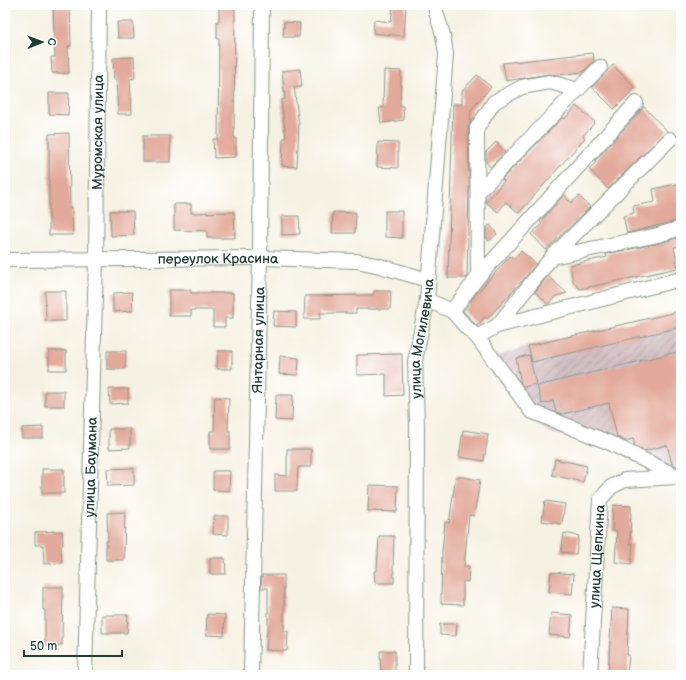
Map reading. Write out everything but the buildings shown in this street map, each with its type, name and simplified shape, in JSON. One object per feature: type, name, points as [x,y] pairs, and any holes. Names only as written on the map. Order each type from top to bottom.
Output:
[{"type":"street","name":"Муромская улица","points":[[96,259],[99,5]]},
{"type":"street","name":"Янтарная улица","points":[[251,675],[260,258],[262,5]]},
{"type":"street","name":"улица Могилевича","points":[[416,675],[417,427],[415,361],[427,300],[446,54],[443,35],[436,12],[436,5]]},
{"type":"street","points":[[478,192],[600,67]]},
{"type":"street","points":[[478,277],[477,128],[494,102],[522,87],[550,82],[578,90]]},
{"type":"street","points":[[452,311],[478,277],[636,103]]},
{"type":"street","points":[[497,326],[552,257],[670,139]]},
{"type":"street","points":[[552,257],[658,235],[681,228]]},
{"type":"street","name":"переулок Красина","points":[[5,260],[260,258],[357,262],[380,266],[428,280]]},
{"type":"street","name":"улица Баумана","points":[[85,675],[96,259]]},
{"type":"street","points":[[477,337],[497,326],[681,279]]},
{"type":"street","points":[[427,300],[452,311],[477,337],[531,411],[610,442],[680,477]]},
{"type":"street","name":"улица Щепкина","points":[[590,675],[600,500],[611,487],[625,480],[680,477]]},
{"type":"shaded area","points":[[681,311],[681,484],[599,443],[550,433],[523,414],[484,360],[528,346]]}]
